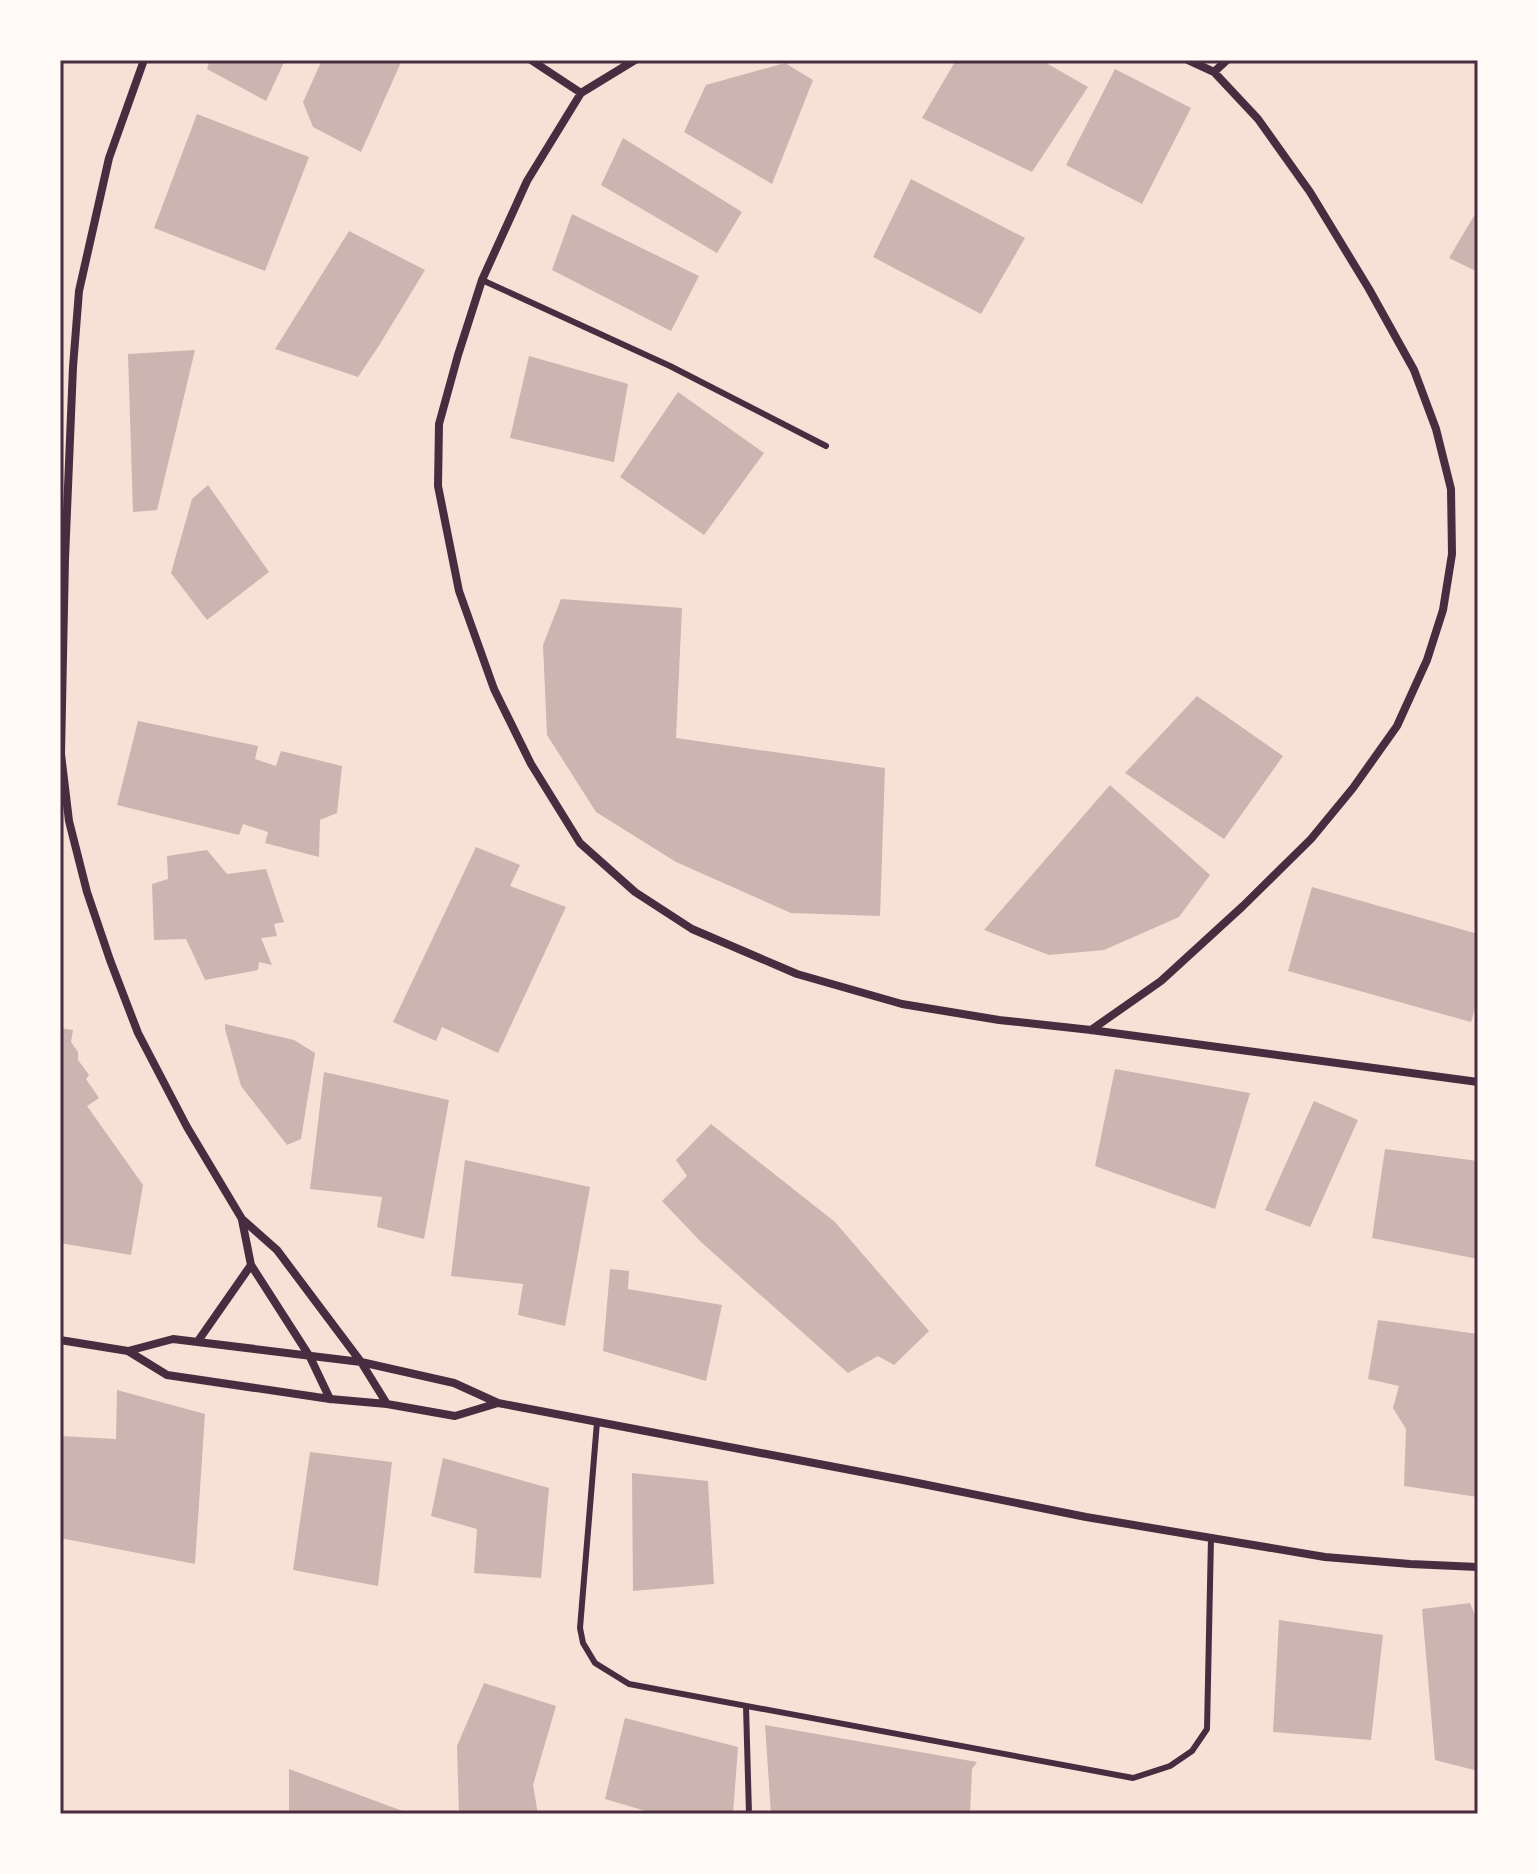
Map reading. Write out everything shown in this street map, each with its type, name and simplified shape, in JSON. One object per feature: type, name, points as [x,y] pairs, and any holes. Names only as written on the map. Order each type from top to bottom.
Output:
[{"type":"street","points":[[144,60],[109,158],[79,291],[65,559],[60,754],[69,821],[87,892],[138,1033],[187,1127],[242,1219],[277,1250],[361,1362],[387,1404]]},
{"type":"street","points":[[531,60],[581,93]]},
{"type":"street","points":[[635,60],[581,93],[527,181],[482,280],[439,424],[438,486],[459,591],[494,689],[531,764],[580,843],[635,892],[692,929],[797,974],[902,1004],[999,1020],[1478,1082]]},
{"type":"street","points":[[1091,1030],[1161,981],[1243,906],[1311,839],[1353,788],[1397,726],[1427,660],[1443,610],[1452,554],[1451,489],[1436,429],[1414,370],[1310,192],[1258,119],[1214,72],[1188,60]]},
{"type":"street","points":[[1214,72],[1227,60]]},
{"type":"street","points":[[242,1219],[251,1265],[310,1357],[330,1399]]},
{"type":"street","points":[[198,1341],[251,1265]]},
{"type":"street","points":[[128,1351],[173,1339],[361,1362],[454,1383],[498,1403],[1086,1517],[1325,1557],[1478,1567]]},
{"type":"street","points":[[60,1340],[128,1351],[167,1375],[330,1399],[387,1404],[455,1416],[498,1403]]},
{"type":"lane","points":[[482,280],[670,366],[826,446]]},
{"type":"lane","points":[[597,1422],[580,1628],[583,1643],[595,1663],[629,1684],[746,1706],[1133,1778],[1170,1766],[1192,1751],[1207,1729],[1211,1537]]},
{"type":"lane","points":[[746,1706],[749,1814]]},
{"type":"building","points":[[210,60],[285,60],[266,101],[207,69]]},
{"type":"building","points":[[322,60],[402,60],[361,152],[313,127],[303,102]]},
{"type":"building","points":[[956,60],[1041,60],[1088,87],[1032,172],[922,118]]},
{"type":"building","points":[[785,63],[813,80],[772,184],[684,132],[706,85]]},
{"type":"building","points":[[1115,69],[1191,108],[1142,204],[1066,165]]},
{"type":"building","points":[[197,114],[309,157],[265,271],[154,228]]},
{"type":"building","points":[[623,138],[742,212],[717,253],[601,185]]},
{"type":"building","points":[[911,179],[1025,238],[981,314],[873,257]]},
{"type":"building","points":[[1478,209],[1478,272],[1449,258]]},
{"type":"building","points":[[572,214],[699,276],[671,331],[552,270]]},
{"type":"building","points":[[349,231],[425,270],[358,377],[275,349]]},
{"type":"building","points":[[195,350],[157,510],[133,512],[128,354]]},
{"type":"building","points":[[529,356],[628,384],[614,462],[510,438]]},
{"type":"building","points":[[678,392],[764,453],[704,535],[620,477]]},
{"type":"building","points":[[208,485],[269,572],[207,620],[171,573],[192,499]]},
{"type":"building","points":[[561,599],[682,608],[676,738],[885,768],[880,916],[791,913],[676,862],[596,812],[547,735],[543,645]]},
{"type":"building","points":[[1197,696],[1283,756],[1224,839],[1125,773]]},
{"type":"building","points":[[138,721],[258,746],[255,759],[276,766],[281,751],[342,766],[337,813],[320,820],[319,857],[265,843],[268,832],[243,824],[239,835],[117,805]]},
{"type":"building","points":[[1110,785],[1210,875],[1179,917],[1104,950],[1049,955],[984,930]]},
{"type":"building","points":[[476,847],[520,865],[510,886],[566,907],[498,1053],[442,1027],[436,1041],[393,1022]]},
{"type":"building","points":[[207,850],[227,874],[266,869],[284,922],[274,924],[277,936],[261,938],[272,965],[259,962],[258,970],[205,980],[186,939],[154,940],[152,884],[168,879],[167,856]]},
{"type":"building","points":[[1312,887],[1478,934],[1478,998],[1471,1022],[1288,971]]},
{"type":"building","points":[[225,1024],[294,1040],[315,1053],[301,1139],[287,1145],[241,1086]]},
{"type":"building","points":[[60,1028],[73,1030],[71,1042],[78,1052],[78,1060],[89,1075],[86,1079],[99,1098],[87,1106],[143,1185],[131,1255],[60,1243]]},
{"type":"building","points":[[1115,1069],[1250,1093],[1215,1209],[1095,1166]]},
{"type":"building","points":[[324,1072],[449,1100],[424,1239],[377,1227],[382,1197],[310,1189]]},
{"type":"building","points":[[1314,1101],[1358,1120],[1310,1227],[1265,1210]]},
{"type":"building","points":[[711,1124],[835,1222],[929,1331],[894,1365],[878,1356],[848,1373],[701,1242],[662,1201],[687,1176],[676,1160]]},
{"type":"building","points":[[1385,1149],[1478,1161],[1478,1259],[1372,1238]]},
{"type":"building","points":[[465,1160],[590,1187],[565,1326],[518,1315],[523,1284],[451,1276]]},
{"type":"building","points":[[610,1269],[629,1271],[628,1289],[722,1305],[706,1381],[603,1351]]},
{"type":"building","points":[[1378,1320],[1478,1334],[1478,1497],[1404,1486],[1406,1429],[1393,1408],[1399,1386],[1368,1379]]},
{"type":"building","points":[[117,1390],[205,1414],[195,1564],[60,1538],[60,1436],[116,1439]]},
{"type":"building","points":[[310,1452],[392,1462],[378,1586],[293,1570]]},
{"type":"building","points":[[443,1458],[549,1488],[541,1578],[474,1573],[477,1529],[431,1516]]},
{"type":"building","points":[[632,1473],[708,1481],[714,1584],[633,1591]]},
{"type":"building","points":[[1470,1603],[1478,1622],[1478,1771],[1435,1760],[1422,1609]]},
{"type":"building","points":[[1279,1620],[1383,1635],[1371,1740],[1273,1732]]},
{"type":"building","points":[[484,1683],[556,1706],[533,1785],[538,1814],[459,1814],[457,1746]]},
{"type":"building","points":[[625,1718],[738,1747],[733,1814],[656,1814],[605,1799]]},
{"type":"building","points":[[765,1725],[977,1762],[972,1769],[970,1814],[771,1814]]},
{"type":"building","points":[[289,1769],[411,1814],[289,1814]]}]
